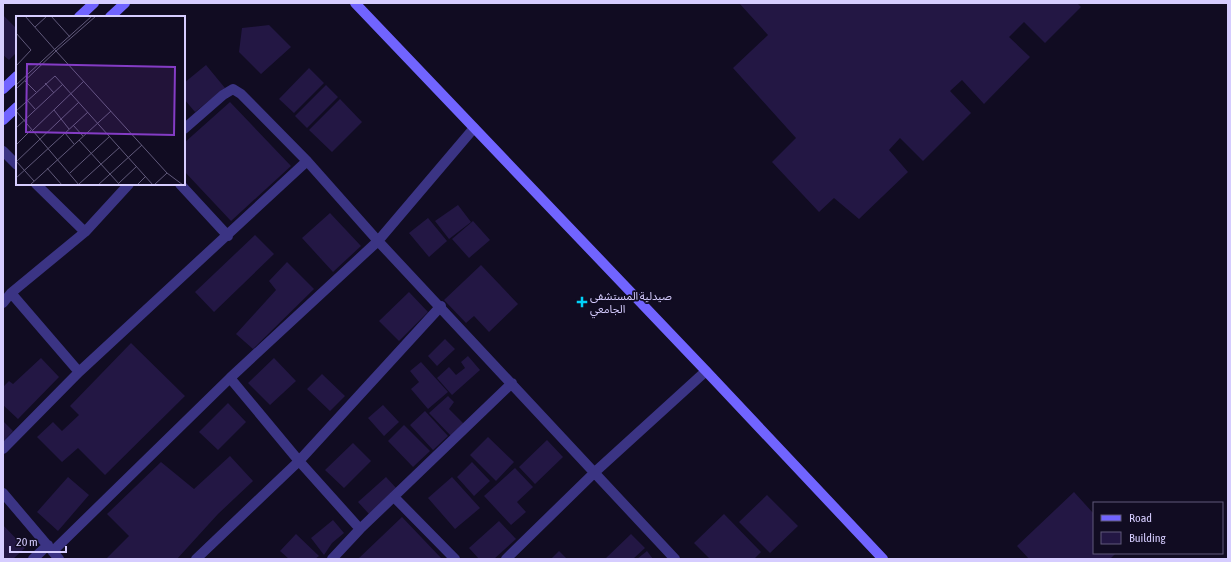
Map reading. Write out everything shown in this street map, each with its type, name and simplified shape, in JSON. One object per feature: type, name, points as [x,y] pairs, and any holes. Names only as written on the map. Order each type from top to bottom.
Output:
[{"type":"street","points":[[80,16],[94,3]]},
{"type":"street","points":[[111,16],[124,3]]},
{"type":"street","points":[[355,3],[883,559]]},
{"type":"street","points":[[3,89],[16,77]]},
{"type":"street","points":[[185,128],[223,95],[233,89],[241,94],[307,161],[378,241],[675,559]]},
{"type":"street","points":[[3,120],[16,108]]},
{"type":"street","points":[[33,559],[53,552],[230,378],[378,241],[474,128]]},
{"type":"street","points":[[3,151],[16,164]]},
{"type":"street","points":[[3,449],[79,372],[228,236],[307,161]]},
{"type":"street","points":[[37,185],[84,232]]},
{"type":"street","points":[[3,303],[11,293],[84,232],[128,185]]},
{"type":"street","points":[[181,185],[228,236]]},
{"type":"street","points":[[11,293],[79,372]]},
{"type":"street","points":[[196,559],[299,460],[440,306]]},
{"type":"street","points":[[506,559],[595,472],[706,371]]},
{"type":"street","points":[[230,378],[299,460],[360,529]]},
{"type":"street","points":[[332,559],[360,529],[512,383]]},
{"type":"street","points":[[3,493],[53,552]]},
{"type":"street","points":[[394,497],[455,559]]},
{"type":"building","points":[[739,3],[1077,3],[1081,7],[1045,43],[1024,22],[1009,37],[1030,57],[984,104],[962,80],[950,91],[971,113],[923,161],[900,138],[889,150],[908,172],[859,219],[834,198],[819,212],[772,162],[796,138],[733,68],[768,35]]},
{"type":"building","points":[[3,15],[16,28],[16,53],[9,60],[3,55]]},
{"type":"building","points":[[269,25],[291,47],[261,74],[239,52],[242,28]]},
{"type":"building","points":[[206,65],[225,88],[195,112],[185,100],[185,82]]},
{"type":"building","points":[[309,68],[324,83],[294,113],[279,99]]},
{"type":"building","points":[[326,85],[338,97],[307,128],[295,116]]},
{"type":"building","points":[[340,99],[362,122],[332,152],[309,130]]},
{"type":"building","points":[[230,102],[291,166],[231,221],[185,172],[185,142]]},
{"type":"building","points":[[458,205],[471,222],[449,239],[435,221]]},
{"type":"building","points":[[330,213],[361,246],[333,272],[302,238]]},
{"type":"building","points":[[428,218],[447,241],[429,257],[409,233]]},
{"type":"building","points":[[473,221],[490,240],[469,258],[452,239]]},
{"type":"building","points":[[255,235],[274,254],[214,312],[195,292]]},
{"type":"building","points":[[287,262],[314,289],[253,349],[236,334],[276,290],[269,281]]},
{"type":"building","points":[[481,265],[518,304],[489,332],[474,316],[466,323],[444,300]]},
{"type":"building","points":[[409,292],[428,312],[399,341],[379,321]]},
{"type":"building","points":[[445,339],[455,349],[437,366],[428,356]]},
{"type":"building","points":[[131,343],[185,396],[105,475],[78,448],[62,462],[37,437],[53,422],[62,431],[79,415],[70,406]]},
{"type":"building","points":[[468,356],[480,370],[452,395],[437,378],[449,367],[456,375],[465,368],[461,362]]},
{"type":"building","points":[[41,358],[59,377],[18,419],[3,405],[3,387],[9,381],[13,384]]},
{"type":"building","points":[[274,358],[296,381],[270,405],[248,383]]},
{"type":"building","points":[[421,362],[448,392],[428,409],[411,389],[419,382],[410,371]]},
{"type":"building","points":[[322,374],[345,396],[330,411],[307,389]]},
{"type":"building","points":[[448,396],[454,402],[449,409],[464,424],[451,436],[429,413]]},
{"type":"building","points":[[228,403],[246,422],[218,450],[199,432]]},
{"type":"building","points":[[383,405],[399,422],[384,436],[368,418]]},
{"type":"building","points":[[425,411],[448,436],[433,450],[410,425]]},
{"type":"building","points":[[3,421],[13,431],[3,442]]},
{"type":"building","points":[[404,425],[430,451],[413,467],[388,441]]},
{"type":"building","points":[[488,437],[514,462],[496,481],[470,455]]},
{"type":"building","points":[[547,440],[563,457],[535,484],[519,467]]},
{"type":"building","points":[[353,443],[371,461],[344,488],[325,470]]},
{"type":"building","points":[[230,456],[253,481],[218,514],[177,559],[106,559],[129,536],[107,514],[161,462],[194,489]]},
{"type":"building","points":[[472,462],[490,481],[474,496],[457,477]]},
{"type":"building","points":[[515,468],[533,487],[517,502],[526,512],[511,525],[484,496]]},
{"type":"building","points":[[68,477],[89,495],[58,531],[37,512]]},
{"type":"building","points":[[386,477],[397,489],[369,514],[358,502]]},
{"type":"building","points":[[452,477],[480,508],[455,529],[428,498]]},
{"type":"building","points":[[1074,492],[1093,513],[1093,554],[1115,554],[1110,559],[1029,559],[1017,546]]},
{"type":"building","points":[[767,495],[798,526],[770,553],[739,522]]},
{"type":"building","points":[[724,514],[761,552],[754,559],[710,559],[694,543]]},
{"type":"building","points":[[402,517],[442,559],[358,559]]},
{"type":"building","points":[[333,520],[344,533],[332,543],[324,555],[311,538]]},
{"type":"building","points":[[499,521],[516,539],[494,559],[479,559],[469,548]]},
{"type":"building","points":[[3,525],[25,548],[13,559],[3,559]]},
{"type":"building","points":[[296,534],[319,556],[315,559],[289,559],[280,551]]},
{"type":"building","points":[[631,534],[645,548],[633,559],[606,558]]},
{"type":"building","points":[[559,551],[567,559],[551,559]]},
{"type":"building","points":[[647,551],[653,559],[637,559]]},
{"type":"place","name":"صيدلية المستشفى الجامعي","points":[[582,302]]}]
